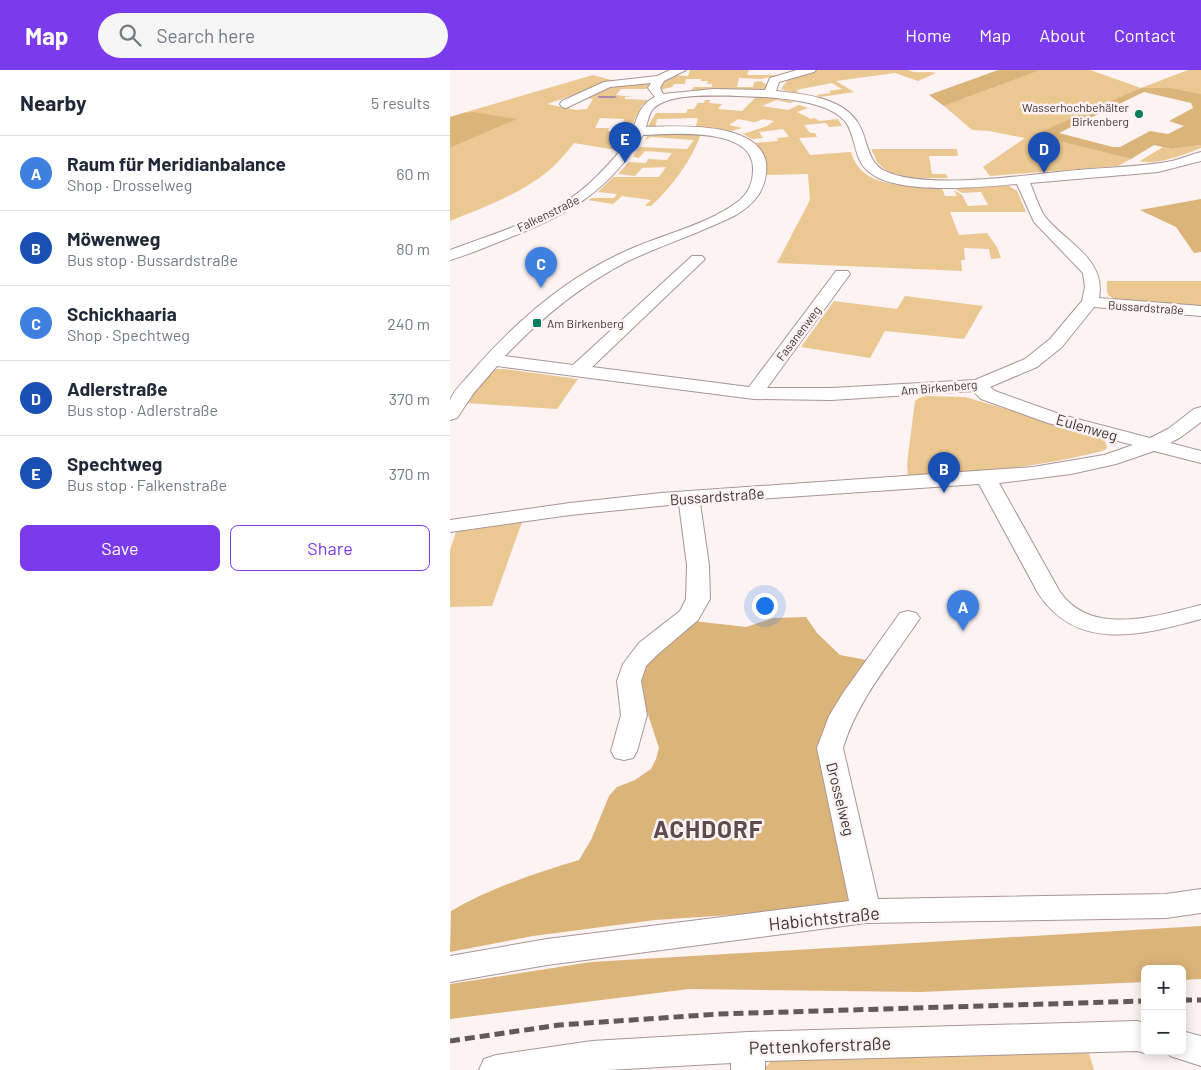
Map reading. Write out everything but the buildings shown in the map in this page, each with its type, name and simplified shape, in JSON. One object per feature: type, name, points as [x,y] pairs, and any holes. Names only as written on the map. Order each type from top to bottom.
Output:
[{"type":"street","points":[[566,104],[608,84],[658,80],[680,70]]},
{"type":"street","points":[[769,94],[774,80],[810,70]]},
{"type":"street","points":[[658,80],[654,88],[661,98],[698,93],[769,94],[810,100],[842,111],[853,124],[867,163],[871,168],[887,176],[927,183],[1022,180],[1167,165],[1201,156]]},
{"type":"street","name":"Falkenstraße","points":[[450,255],[519,228],[576,200],[600,181],[621,157],[638,131],[647,109],[661,98]]},
{"type":"street","points":[[453,404],[528,322],[593,276],[637,252],[719,218],[742,204],[755,193],[760,162],[754,150],[739,137],[708,132],[638,131]]},
{"type":"street","points":[[1022,180],[1039,219],[1082,261],[1091,274],[1093,287],[1090,302]]},
{"type":"street","points":[[577,371],[697,259]]},
{"type":"street","name":"Fasanenweg","points":[[754,393],[842,274]]},
{"type":"street","name":"Am Birkenberg","points":[[492,360],[754,393],[831,394],[978,385],[1031,363],[1056,343],[1090,302]]},
{"type":"street","name":"Bussardstraße","points":[[1090,302],[1201,311]]},
{"type":"street","name":"Eulenweg","points":[[978,385],[982,392],[995,398],[1055,419],[1201,457]]},
{"type":"street","name":"Bussardstraße","points":[[450,526],[549,511],[689,497],[986,478],[1076,467],[1116,458],[1152,445],[1175,433],[1201,413]]},
{"type":"street","points":[[986,478],[1042,580],[1061,609],[1074,617],[1090,623],[1115,626],[1150,625],[1201,612]]},
{"type":"street","points":[[624,751],[634,715],[629,681],[635,664],[648,649],[690,615],[698,599],[698,565],[689,497]]},
{"type":"street","name":"Drosselweg","points":[[866,911],[830,748],[832,736],[848,707],[908,618]]},
{"type":"street","name":"Habichtstraße","points":[[450,969],[547,952],[866,911],[1166,906],[1201,901]]},
{"type":"street","name":"Pettenkoferstraße","points":[[496,1070],[592,1056],[748,1058],[1141,1037]]},
{"type":"street","points":[[1186,1047],[1201,1050]]},
{"type":"shaded area","points":[[690,70],[749,70],[747,75],[777,75],[762,79],[739,78],[737,87],[753,87],[754,82],[761,81],[767,85],[765,89],[759,91],[691,90],[694,87],[712,87],[712,84],[707,84],[708,81],[701,81],[701,79],[686,79],[685,84],[674,84],[672,87],[660,90],[660,84],[673,75],[688,76]]},
{"type":"shaded area","points":[[818,70],[909,70],[936,73],[918,81],[895,73],[836,81],[854,92],[820,97],[816,95],[842,89],[832,83],[796,90],[802,95],[781,89],[787,81],[786,77]]},
{"type":"shaded area","points":[[998,70],[1041,70],[944,106],[929,95]]},
{"type":"shaded area","points":[[1041,70],[1090,70],[1141,88],[1039,136],[1131,159],[1118,166],[990,176],[983,167],[1025,138],[989,131],[972,130],[944,106]]},
{"type":"shaded area","points":[[1188,70],[1201,70],[1201,94],[1172,88],[1141,88]]},
{"type":"shaded area","points":[[593,75],[615,81],[547,104],[576,110],[587,109],[593,99],[586,98],[607,87],[648,83],[650,87],[645,89],[621,89],[616,95],[633,97],[625,97],[625,99],[648,100],[642,105],[631,127],[626,127],[627,123],[623,122],[624,119],[600,118],[595,128],[609,128],[608,131],[630,131],[616,150],[574,143],[551,169],[536,180],[500,200],[450,221],[450,148],[516,119],[463,113]]},
{"type":"shaded area","points":[[1141,88],[1172,88],[1201,94],[1201,145],[1171,149],[1154,145],[1131,159],[1034,135]],"holes":[[[1144,92],[1191,103],[1193,108],[1169,121],[1184,126],[1168,134],[1150,131],[1120,147],[1113,147],[1059,133]]]},
{"type":"shaded area","points":[[756,97],[795,101],[790,103],[776,100],[762,106],[788,110],[799,105],[808,108],[797,112],[811,119],[815,118],[819,121],[838,119],[842,126],[829,127],[826,123],[804,125],[810,133],[815,133],[817,137],[799,138],[810,155],[851,152],[856,164],[865,173],[876,179],[902,185],[941,186],[945,196],[957,196],[954,190],[962,195],[968,206],[988,205],[981,192],[962,193],[953,186],[1009,186],[1017,191],[1026,212],[950,212],[959,235],[987,233],[997,247],[1001,258],[991,259],[989,249],[964,248],[965,260],[961,260],[962,271],[777,263],[810,200],[808,174],[766,175],[767,166],[765,158],[755,143],[778,141],[777,138],[789,137],[783,129],[759,132],[763,138],[752,139],[743,134],[767,126],[774,121],[763,119],[753,123],[738,119],[729,125],[742,128],[731,131],[681,129],[681,126],[696,126],[698,118],[657,119],[655,128],[648,126],[656,113],[686,113],[688,109],[694,109],[698,103],[704,103],[705,100],[710,100],[709,103],[722,104],[718,109],[742,111]]},
{"type":"shaded area","points":[[473,112],[517,119],[450,148],[450,117]]},
{"type":"shaded area","points":[[654,134],[701,134],[686,164],[659,199],[651,206],[645,206],[651,200],[622,196],[613,204],[588,200],[592,198],[614,198],[617,194],[598,192],[613,177],[659,177],[666,167],[642,168],[635,176],[618,174],[629,162],[646,163],[648,159],[667,160],[672,153],[645,151],[639,158],[633,157],[640,147],[687,149],[694,140],[651,137],[644,141],[648,136]]},
{"type":"shaded area","points":[[1201,145],[1201,148],[1170,159],[1154,162],[1140,161],[1163,147],[1171,149]]},
{"type":"shaded area","points":[[871,149],[957,149],[958,156],[929,156],[932,174],[946,174],[948,178],[913,177],[887,171],[878,162]]},
{"type":"shaded area","points":[[1201,199],[1201,252],[1194,253],[1176,227],[1140,210]]},
{"type":"shaded area","points":[[1107,281],[1201,281],[1201,308],[1115,299],[1108,294]]},
{"type":"shaded area","points":[[905,296],[983,306],[964,339],[885,331],[870,358],[801,347],[834,301],[897,309]]},
{"type":"shaded area","points":[[496,369],[578,379],[557,409],[466,403],[488,374]]},
{"type":"shaded area","points":[[926,396],[965,397],[1099,436],[1104,439],[1107,447],[1105,450],[1081,456],[1032,465],[983,471],[908,476],[907,464],[915,401]]},
{"type":"shaded area","points":[[522,522],[492,606],[450,607],[450,550],[456,532]]},
{"type":"shaded area","points":[[806,617],[817,633],[840,655],[877,662],[832,736],[849,899],[835,908],[655,920],[533,936],[450,952],[451,911],[482,895],[514,882],[579,860],[591,840],[609,796],[617,787],[635,780],[651,769],[659,748],[639,687],[642,670],[652,656],[694,621],[746,627],[773,618]]},
{"type":"shaded area","points":[[1201,926],[1201,979],[1186,980],[1186,965],[1141,965],[1141,982],[921,992],[689,989],[450,1019],[450,984],[591,962]]},
{"type":"shaded area","points":[[1089,1053],[1094,1070],[763,1070],[772,1060],[778,1057]]},
{"type":"waterway","points":[[599,97],[615,97]]},
{"type":"railway","points":[[1186,1000],[1201,1000]]},
{"type":"railway","points":[[450,1041],[559,1025],[719,1014],[1141,1001]]},
{"type":"place","name":"Wasserhochbehälter Birkenberg","points":[[1139,114]]},
{"type":"place","name":"Spechtweg","points":[[625,163]]},
{"type":"place","name":"Adlerstraße","points":[[1044,173]]},
{"type":"place","name":"Schickhaaria","points":[[541,288]]},
{"type":"place","name":"Am Birkenberg","points":[[537,323]]},
{"type":"place","name":"Möwenweg","points":[[944,493]]},
{"type":"place","name":"Raum für Meridianbalance","points":[[963,631]]},
{"type":"district","name":"ACHDORF","points":[[708,828]]}]
